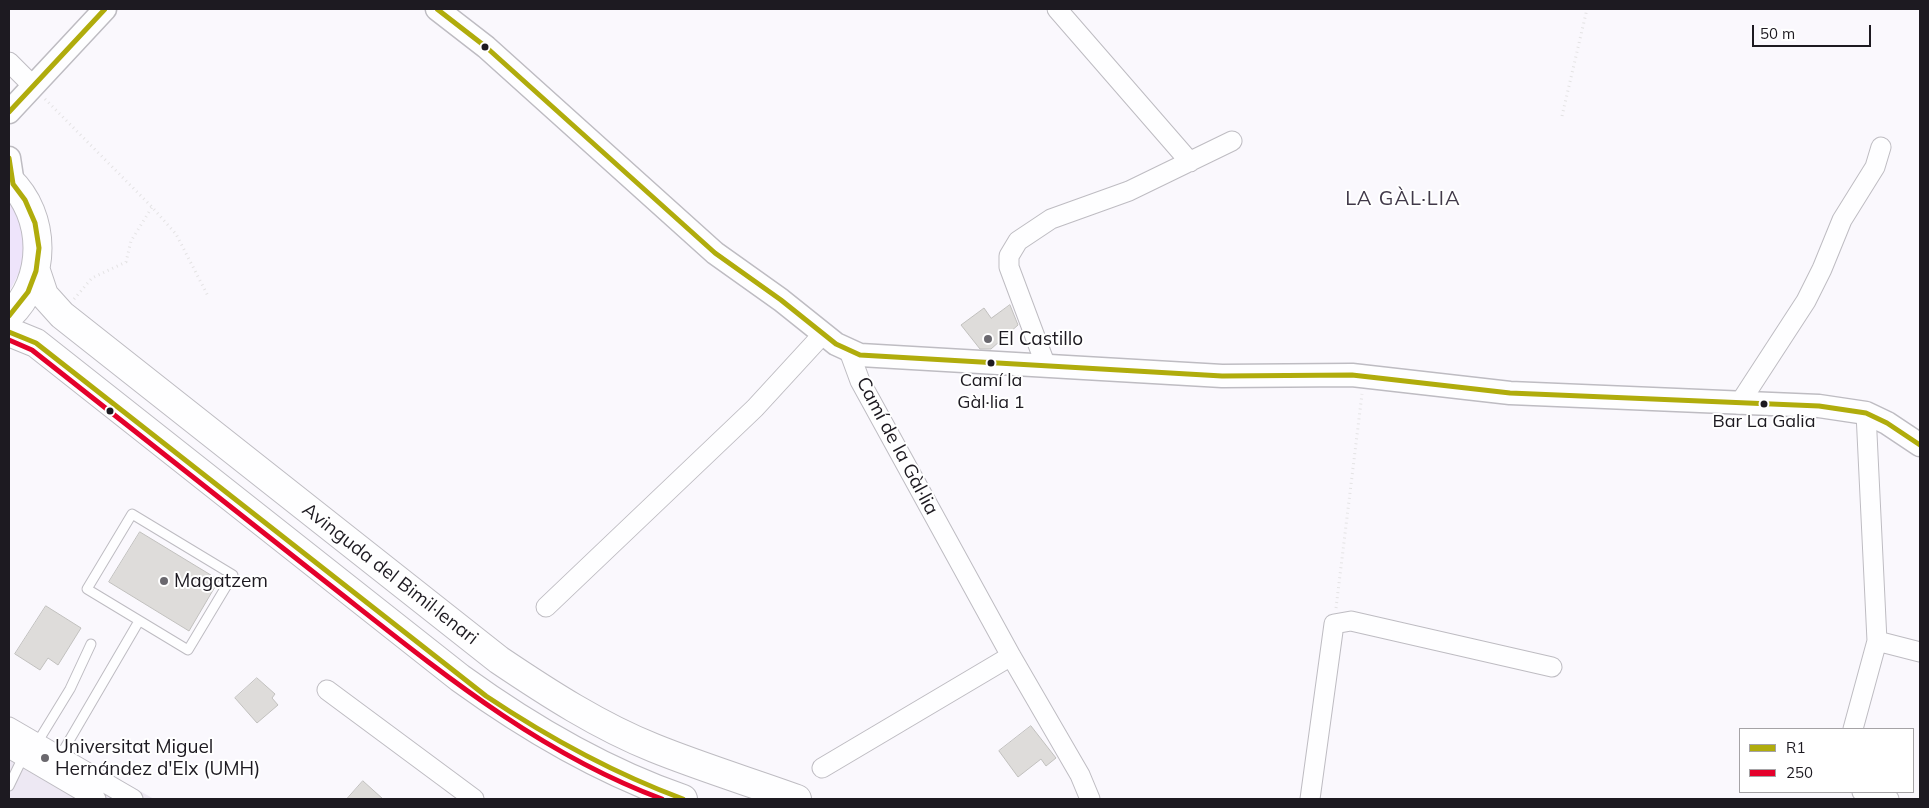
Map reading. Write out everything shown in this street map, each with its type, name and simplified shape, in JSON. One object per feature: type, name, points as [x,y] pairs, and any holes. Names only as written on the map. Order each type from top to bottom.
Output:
[{"type":"main road","points":[[9,316],[28,292],[36,271],[39,248],[35,223],[25,200],[11,182]]},
{"type":"main road","name":"Avinguda del Bimil·lenari","points":[[36,271],[44,295],[62,315],[499,660],[540,688],[580,711],[654,748],[797,799]]},
{"type":"main road","name":"Avinguda del Bimil·lenari","points":[[9,332],[36,343],[460,678],[505,710],[589,759],[627,777],[683,799]]},
{"type":"street","points":[[9,131],[21,99],[105,9]]},
{"type":"street","points":[[437,9],[486,47],[715,253],[781,300],[823,334],[849,351],[871,357],[1222,376],[1364,376],[1510,393],[1818,406],[1866,413],[1887,424],[1920,446]]},
{"type":"street","points":[[1057,9],[1190,162]]},
{"type":"street","points":[[9,62],[21,99]]},
{"type":"street","points":[[1046,366],[1009,267],[1009,256],[1018,241],[1051,219],[1129,191],[1232,141]]},
{"type":"street","points":[[1739,404],[1806,301],[1822,269],[1842,220],[1875,167],[1881,147]]},
{"type":"street","points":[[9,158],[11,182]]},
{"type":"street","points":[[546,607],[755,408],[823,334]]},
{"type":"street","name":"Camí de la Gàl·lia","points":[[849,351],[860,381],[1011,656],[1080,775],[1090,799]]},
{"type":"street","points":[[1853,728],[1876,641],[1866,413]]},
{"type":"street","points":[[1310,799],[1334,624],[1351,621],[1552,667]]},
{"type":"street","points":[[1876,641],[1920,652]]},
{"type":"street","points":[[822,768],[1011,656]]},
{"type":"street","points":[[327,690],[474,799]]},
{"type":"street","points":[[9,727],[23,750],[96,799]]},
{"type":"street","points":[[23,750],[61,758],[133,799]]},
{"type":"street","points":[[1866,793],[1889,799]]},
{"type":"lane","points":[[132,514],[233,574],[188,650],[139,621],[87,590],[132,514]]},
{"type":"lane","points":[[61,758],[139,621]]},
{"type":"lane","points":[[9,786],[23,750],[70,689],[91,644]]},
{"type":"path","points":[[1562,116],[1587,9]]},
{"type":"path","points":[[21,99],[72,129],[152,206],[176,234],[208,296]]},
{"type":"path","points":[[70,304],[92,278],[126,262],[131,241],[152,206]]},
{"type":"path","points":[[1334,624],[1364,376]]},
{"type":"shaded area","points":[[9,200],[21,225],[25,246],[21,267],[9,292]]},
{"type":"shaded area","name":"Universitat Miguel Hernández d'Elx (UMH)","points":[[9,716],[154,799],[9,799]]},
{"type":"building","name":"El Castillo","points":[[1010,305],[1018,325],[991,349],[980,349],[961,325],[984,308],[991,318]]},
{"type":"building","name":"Magatzem","points":[[140,532],[219,580],[189,631],[109,582]]},
{"type":"building","points":[[46,606],[81,628],[58,665],[48,658],[40,670],[15,654]]},
{"type":"building","points":[[257,678],[275,694],[272,698],[278,705],[257,723],[235,698]]},
{"type":"building","points":[[1031,726],[1056,758],[1046,766],[1041,759],[1018,777],[999,751]]},
{"type":"building","points":[[363,781],[383,799],[347,799]]},
{"type":"transit line","name":"R1","points":[[9,112],[105,9]]},
{"type":"transit line","name":"R1","points":[[437,9],[486,47],[715,253],[781,300],[836,344],[860,355],[1222,376],[1352,375],[1510,393],[1819,406],[1866,413],[1887,423],[1920,445]]},
{"type":"transit line","name":"R1","points":[[9,158],[13,184],[25,200],[35,223],[39,248],[36,271],[28,292],[9,316]]},
{"type":"transit line","name":"R1","points":[[9,332],[36,343],[486,696],[582,754],[632,778],[683,799]]},
{"type":"transit line","name":"250","points":[[9,340],[32,350],[405,644],[486,704],[528,732],[571,757],[615,780],[662,799]]},
{"type":"place","name":"El Castillo","points":[[988,339]]},
{"type":"place","name":"Camí la Gàl·lia 1","points":[[991,363]]},
{"type":"place","name":"Bar La Galia","points":[[1764,404]]},
{"type":"place","name":"Magatzem","points":[[164,581]]},
{"type":"place","name":"Universitat Miguel Hernández d'Elx (UMH)","points":[[45,758]]},
{"type":"district","name":"LA GÀL·LIA","points":[[1403,199]]}]
